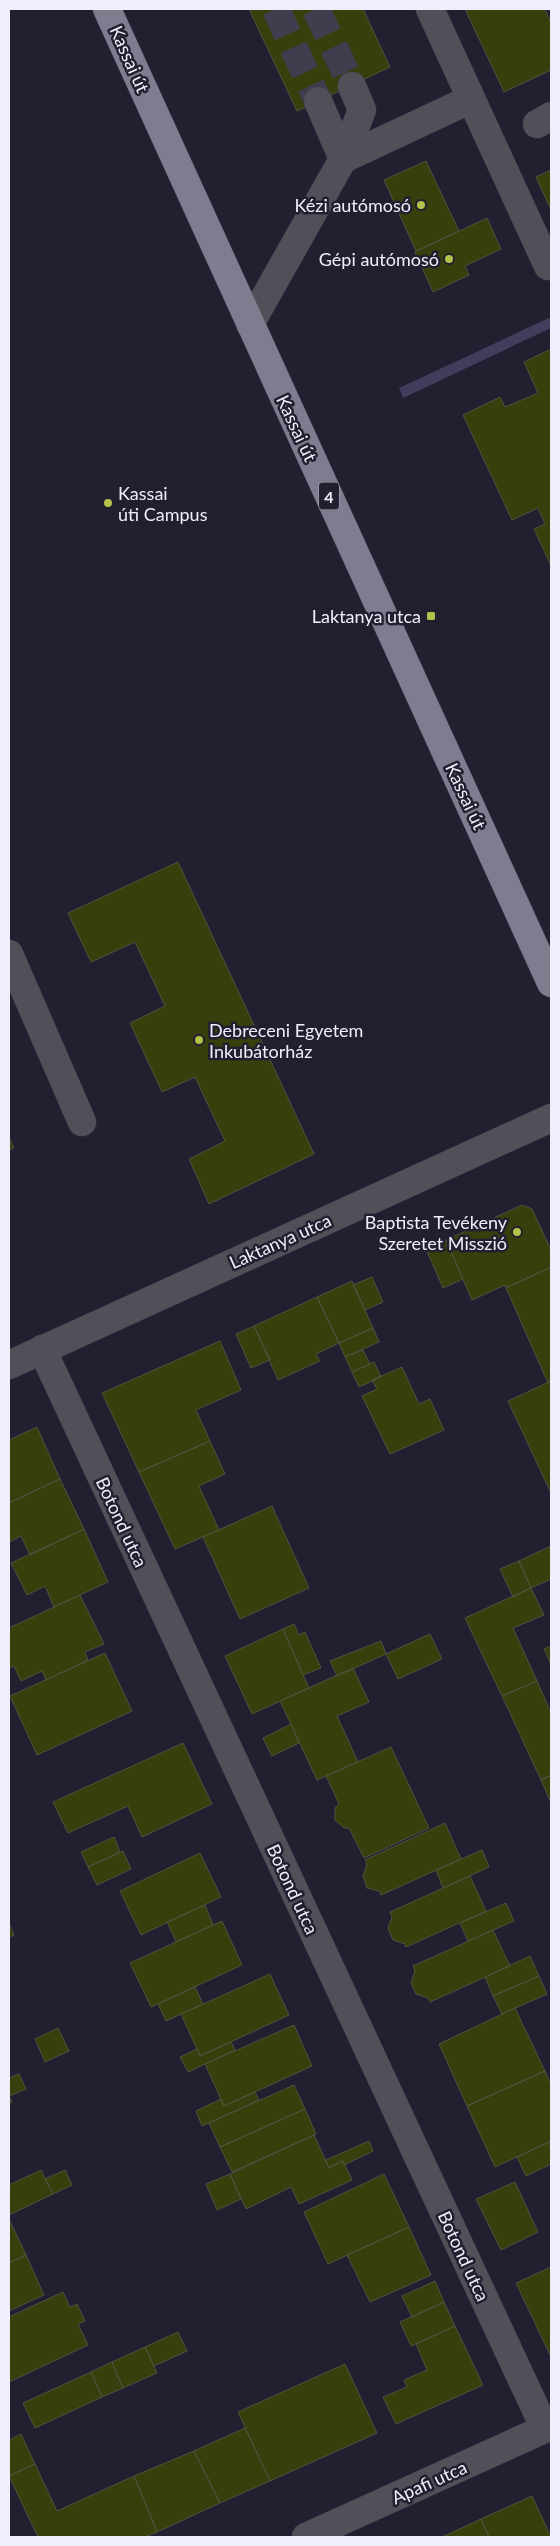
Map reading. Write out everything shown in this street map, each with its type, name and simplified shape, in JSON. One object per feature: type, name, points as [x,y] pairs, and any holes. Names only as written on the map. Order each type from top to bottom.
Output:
[{"type":"main road","name":"Kassai út","points":[[107,9],[551,983]]},
{"type":"street","points":[[430,9],[548,266]]},
{"type":"street","points":[[250,324],[343,159],[362,110],[352,86]]},
{"type":"street","points":[[343,159],[471,99]]},
{"type":"street","points":[[318,101],[343,159]]},
{"type":"street","points":[[9,954],[82,1122]]},
{"type":"street","name":"Laktanya utca","points":[[9,1365],[551,1118]]},
{"type":"street","name":"Botond utca","points":[[42,1349],[548,2427]]},
{"type":"street","name":"Apafi utca","points":[[306,2537],[548,2427]]},
{"type":"shaded area","points":[[551,317],[551,328],[403,398],[399,388]]},
{"type":"building","points":[[249,9],[363,9],[390,67],[297,111]]},
{"type":"building","points":[[465,9],[545,9],[551,23],[551,70],[504,92]]},
{"type":"building","name":"Kézi autómosó","points":[[426,161],[459,231],[416,251],[384,180]]},
{"type":"building","points":[[551,170],[551,210],[536,177]]},
{"type":"building","name":"Gépi autómosó","points":[[487,218],[501,249],[465,266],[469,275],[433,292],[415,252]]},
{"type":"building","points":[[551,349],[551,566],[534,529],[545,524],[538,508],[512,520],[463,415],[500,397],[505,407],[538,393],[524,362]]},
{"type":"building","name":"Debreceni Egyetem Inkubátorház","points":[[178,862],[314,1154],[209,1204],[189,1159],[225,1141],[195,1077],[162,1092],[130,1023],[165,1006],[135,942],[91,962],[68,913]]},
{"type":"building","points":[[9,1137],[14,1148],[9,1150]]},
{"type":"building","points":[[522,1205],[532,1209],[551,1250],[551,1267],[506,1288],[505,1285],[472,1300],[446,1240]]},
{"type":"building","points":[[446,1240],[463,1279],[443,1288],[426,1249]]},
{"type":"building","points":[[551,1267],[551,1381],[548,1383],[506,1288]]},
{"type":"building","points":[[372,1277],[383,1302],[365,1310],[353,1285]]},
{"type":"building","points":[[352,1281],[373,1328],[339,1343],[317,1297]]},
{"type":"building","points":[[317,1297],[339,1343],[316,1354],[320,1361],[278,1380],[254,1326]]},
{"type":"building","points":[[254,1326],[270,1360],[251,1368],[236,1334]]},
{"type":"building","points":[[373,1328],[379,1342],[345,1357],[339,1343]]},
{"type":"building","points":[[220,1341],[241,1390],[196,1410],[210,1441],[139,1472],[102,1393]]},
{"type":"building","points":[[363,1350],[370,1364],[352,1372],[345,1357]]},
{"type":"building","points":[[374,1362],[381,1377],[359,1387],[352,1372]]},
{"type":"building","points":[[402,1367],[419,1404],[430,1399],[444,1430],[390,1454],[362,1396],[377,1389],[372,1380]]},
{"type":"building","points":[[551,1381],[551,1493],[508,1401]]},
{"type":"building","points":[[37,1427],[60,1479],[9,1503],[9,1440]]},
{"type":"building","points":[[210,1441],[225,1474],[199,1486],[219,1530],[175,1549],[139,1472]]},
{"type":"building","points":[[60,1479],[84,1529],[30,1555],[21,1536],[9,1542],[9,1503]]},
{"type":"building","points":[[272,1506],[309,1588],[240,1619],[203,1537]]},
{"type":"building","points":[[84,1529],[108,1582],[54,1607],[45,1586],[27,1595],[11,1563]]},
{"type":"building","points":[[551,1546],[551,1579],[531,1588],[519,1561]]},
{"type":"building","points":[[519,1561],[531,1588],[513,1597],[500,1569]]},
{"type":"building","points":[[531,1588],[544,1615],[513,1628],[537,1681],[502,1696],[465,1618]]},
{"type":"building","points":[[80,1595],[104,1644],[85,1652],[88,1660],[46,1680],[42,1671],[21,1681],[14,1666],[9,1668],[9,1628]]},
{"type":"building","points":[[294,1624],[299,1635],[305,1632],[321,1668],[303,1675],[283,1629]]},
{"type":"building","points":[[283,1629],[309,1688],[252,1714],[225,1656]]},
{"type":"building","points":[[430,1634],[442,1659],[398,1679],[386,1654]]},
{"type":"building","points":[[381,1641],[386,1654],[337,1676],[330,1661]]},
{"type":"building","points":[[551,1646],[551,1664],[544,1649]]},
{"type":"building","points":[[105,1653],[132,1711],[37,1755],[10,1696]]},
{"type":"building","points":[[353,1668],[369,1702],[337,1716],[358,1762],[317,1780],[280,1701]]},
{"type":"building","points":[[537,1681],[551,1713],[551,1775],[541,1780],[502,1696]]},
{"type":"building","points":[[291,1724],[299,1743],[272,1756],[263,1738]]},
{"type":"building","points":[[183,1743],[212,1804],[142,1837],[128,1806],[68,1833],[53,1802]]},
{"type":"building","points":[[391,1747],[429,1828],[364,1858],[349,1828],[344,1828],[335,1820],[335,1808],[339,1804],[326,1776]]},
{"type":"building","points":[[551,1775],[551,1803],[541,1780]]},
{"type":"building","points":[[445,1823],[461,1859],[381,1895],[379,1891],[367,1888],[363,1876],[367,1864],[365,1860]]},
{"type":"building","points":[[114,1837],[120,1852],[88,1867],[81,1852]]},
{"type":"building","points":[[482,1850],[489,1867],[443,1888],[436,1870]]},
{"type":"building","points":[[123,1851],[131,1869],[97,1885],[88,1867]]},
{"type":"building","points":[[200,1853],[221,1897],[141,1935],[120,1891]]},
{"type":"building","points":[[470,1876],[486,1911],[406,1947],[405,1944],[393,1940],[388,1928],[392,1917],[390,1912]]},
{"type":"building","points":[[506,1903],[514,1921],[468,1941],[460,1923]]},
{"type":"building","points":[[205,1905],[213,1925],[176,1942],[167,1922]]},
{"type":"building","points":[[222,1921],[242,1965],[151,2007],[130,1963]]},
{"type":"building","points":[[9,1923],[14,1935],[9,1937]]},
{"type":"building","points":[[493,1930],[510,1966],[430,2002],[428,1998],[416,1994],[411,1983],[415,1971],[413,1966]]},
{"type":"building","points":[[530,1956],[539,1976],[493,1996],[485,1977]]},
{"type":"building","points":[[270,1974],[289,2015],[200,2056],[181,2014]]},
{"type":"building","points":[[539,1976],[547,1994],[502,2014],[493,1996]]},
{"type":"building","points":[[195,1987],[203,2004],[166,2021],[158,2004]]},
{"type":"building","points":[[515,2008],[545,2071],[467,2106],[439,2044]]},
{"type":"building","points":[[294,2025],[312,2066],[224,2106],[205,2064]]},
{"type":"building","points":[[58,2028],[69,2051],[45,2062],[35,2039]]},
{"type":"building","points":[[231,2042],[235,2050],[188,2072],[180,2057],[197,2049],[200,2056]]},
{"type":"building","points":[[545,2071],[551,2085],[551,2141],[495,2167],[467,2106]]},
{"type":"building","points":[[19,2074],[26,2089],[9,2096],[9,2078]]},
{"type":"building","points":[[294,2085],[305,2109],[220,2147],[209,2123]]},
{"type":"building","points":[[255,2092],[259,2100],[202,2126],[196,2111],[221,2099],[224,2106]]},
{"type":"building","points":[[305,2109],[316,2134],[232,2172],[220,2147]]},
{"type":"building","points":[[314,2135],[329,2168],[343,2161],[352,2180],[299,2204],[291,2187],[246,2209],[230,2174]]},
{"type":"building","points":[[369,2141],[373,2151],[344,2165],[343,2161],[329,2168],[326,2160]]},
{"type":"building","points":[[550,2142],[551,2164],[526,2176],[517,2157]]},
{"type":"building","points":[[41,2170],[53,2194],[9,2215],[9,2185]]},
{"type":"building","points":[[65,2170],[72,2185],[53,2194],[45,2179]]},
{"type":"building","points":[[230,2174],[241,2199],[217,2210],[206,2184]]},
{"type":"building","points":[[384,2174],[409,2227],[328,2264],[304,2212]]},
{"type":"building","points":[[515,2182],[538,2232],[501,2250],[476,2199]]},
{"type":"building","points":[[9,2219],[26,2255],[9,2263]]},
{"type":"building","points":[[409,2227],[431,2275],[370,2302],[347,2255]]},
{"type":"building","points":[[26,2255],[44,2295],[9,2311],[9,2263]]},
{"type":"building","points":[[551,2267],[551,2355],[550,2355],[516,2283]]},
{"type":"building","points":[[435,2281],[444,2302],[412,2317],[402,2296]]},
{"type":"building","points":[[63,2292],[70,2307],[77,2304],[85,2321],[78,2324],[88,2345],[9,2382],[9,2317]]},
{"type":"building","points":[[444,2302],[455,2326],[411,2346],[400,2322]]},
{"type":"building","points":[[455,2326],[483,2385],[396,2424],[383,2397],[407,2387],[404,2380],[427,2370],[416,2344]]},
{"type":"building","points":[[178,2332],[187,2351],[154,2366],[145,2347]]},
{"type":"building","points":[[145,2347],[157,2373],[123,2388],[112,2362]]},
{"type":"building","points":[[112,2362],[123,2388],[102,2397],[91,2372]]},
{"type":"building","points":[[345,2364],[377,2433],[270,2481],[238,2412]]},
{"type":"building","points":[[91,2372],[102,2397],[35,2428],[23,2403]]},
{"type":"building","points":[[245,2428],[270,2481],[220,2503],[194,2451]]},
{"type":"building","points":[[21,2434],[35,2464],[9,2476],[9,2440]]},
{"type":"building","points":[[194,2451],[220,2503],[157,2532],[134,2476]]},
{"type":"building","points":[[35,2464],[57,2511],[134,2476],[157,2532],[145,2537],[38,2537],[9,2476]]},
{"type":"building","points":[[532,2496],[551,2537],[489,2537],[481,2519]]},
{"type":"building","points":[[481,2519],[489,2537],[442,2537]]},
{"type":"tunnel","points":[[276,9],[318,101]]},
{"type":"tunnel","points":[[316,9],[352,86]]},
{"type":"place","name":"Kézi autómosó","points":[[421,205]]},
{"type":"place","name":"Gépi autómosó","points":[[449,259]]},
{"type":"place","name":"Kassai úti Campus","points":[[108,503]]},
{"type":"place","name":"Laktanya utca","points":[[431,616]]},
{"type":"place","name":"Debreceni Egyetem Inkubátorház","points":[[199,1040]]},
{"type":"place","name":"Baptista Tevékeny Szeretet Misszió","points":[[517,1232]]}]
